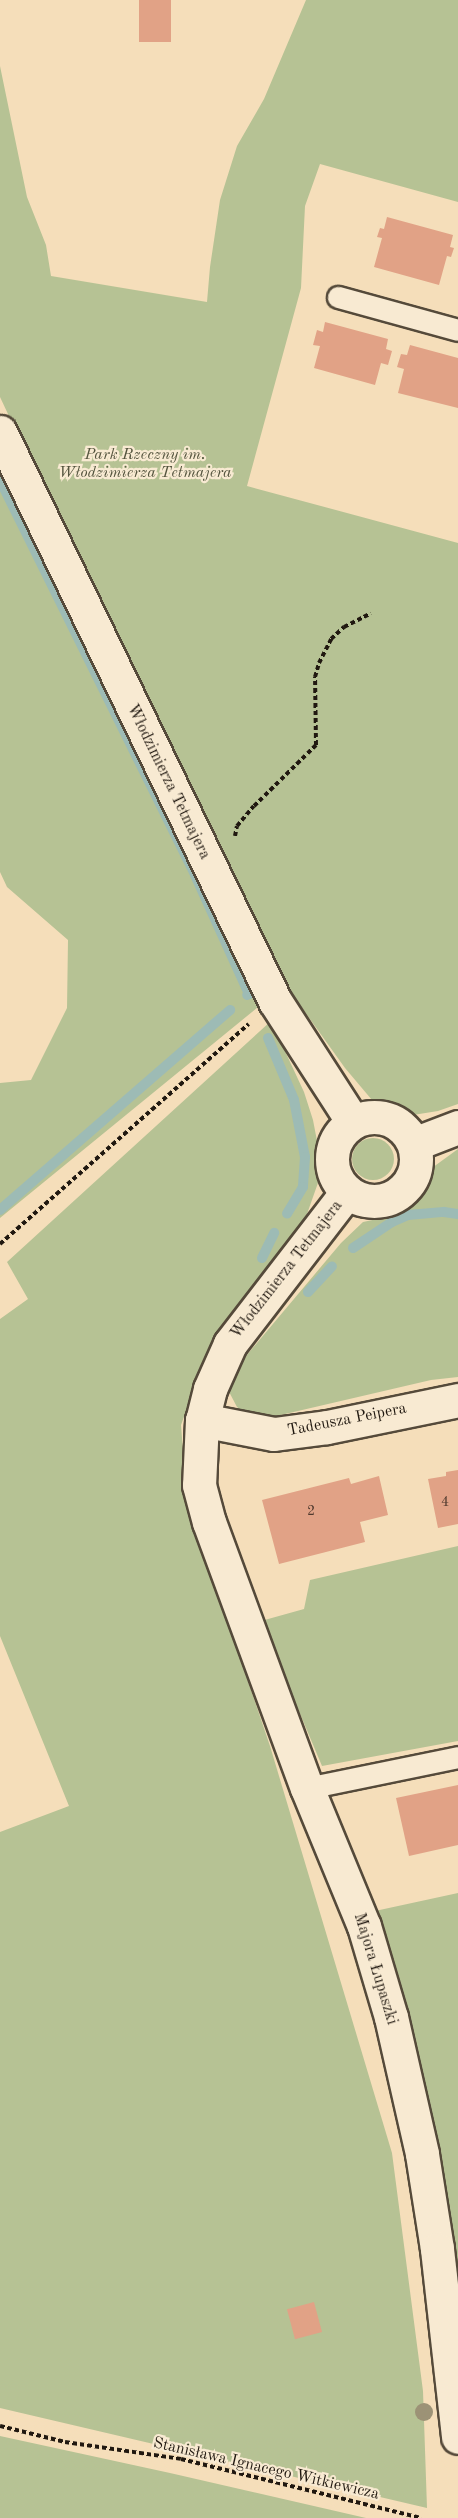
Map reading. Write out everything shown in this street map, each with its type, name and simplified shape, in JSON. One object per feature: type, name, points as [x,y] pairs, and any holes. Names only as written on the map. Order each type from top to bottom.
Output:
[{"type":"street","name":"Włodzimierza Tetmajera","points":[[0,432],[275,1001],[353,1122]]},
{"type":"street","points":[[367,1117],[382,1117],[401,1127],[414,1144],[416,1158],[414,1172],[408,1184],[398,1193],[373,1201],[359,1199],[347,1192],[338,1182],[331,1155],[342,1130],[353,1122],[367,1117]]},
{"type":"street","points":[[414,1144],[458,1127]]},
{"type":"street","name":"Włodzimierza Tetmajera","points":[[209,1522],[199,1485],[202,1420],[210,1389],[230,1344],[347,1192]]},
{"type":"street","name":"Tadeusza Peipera","points":[[202,1420],[274,1434],[327,1427],[458,1400]]},
{"type":"street","name":"Majora Łupaszki","points":[[209,1522],[307,1788],[364,1926],[391,2017],[426,2178],[437,2249],[458,2437]]},
{"type":"lane","points":[[338,297],[458,330]]},
{"type":"lane","points":[[307,1788],[458,1757]]},
{"type":"path","points":[[235,837],[237,826],[254,806],[316,745],[315,677],[319,663],[331,639],[344,627],[371,613]]},
{"type":"path","points":[[0,1244],[275,1001]]},
{"type":"path","name":"Stanisława Ignacego Witkiewicza","points":[[0,2426],[65,2442],[181,2459],[421,2518]]},
{"type":"green space","points":[[306,0],[458,0],[458,202],[320,164],[305,206],[301,288],[247,486],[458,543],[458,1104],[438,1111],[413,1115],[391,1110],[372,1100],[345,1068],[287,987],[153,723],[0,397],[0,66],[27,197],[46,245],[51,276],[207,302],[220,200],[237,146],[264,99]]},
{"type":"green space","name":"Park Rzeczny im. Włodzimierza Tetmajera","points":[[0,473],[263,1003],[0,1218],[0,1083],[31,1080],[67,1008],[68,940],[7,887],[0,872]]},
{"type":"green space","points":[[271,1021],[304,1092],[313,1120],[318,1146],[319,1180],[307,1214],[201,1371],[181,1425],[187,1501],[270,1746],[392,2153],[423,2391],[427,2508],[0,2408],[0,1832],[69,1806],[0,1636],[0,1319],[28,1299],[7,1262]]},
{"type":"green space","points":[[373,1138],[388,1144],[394,1159],[388,1174],[373,1180],[358,1174],[352,1159],[358,1144]]},
{"type":"green space","points":[[458,1149],[458,1377],[431,1380],[255,1421],[237,1407],[227,1388],[230,1375],[341,1243],[363,1222],[382,1218],[414,1192],[425,1173]]},
{"type":"green space","points":[[458,1546],[458,1741],[322,1766],[261,1621],[304,1609],[310,1580]]},
{"type":"green space","points":[[458,1893],[458,2307],[450,2226],[423,2078],[375,1911]]},
{"type":"green space","points":[[0,2436],[170,2473],[366,2518],[0,2518]]},
{"type":"building","points":[[139,0],[171,0],[171,42],[139,42]]},
{"type":"building","points":[[387,217],[453,235],[450,247],[454,248],[451,257],[447,256],[439,285],[374,267],[382,238],[377,237],[380,228],[384,229]]},
{"type":"building","points":[[325,322],[388,339],[386,349],[392,351],[388,365],[381,363],[375,385],[314,368],[320,346],[313,345],[317,330],[323,332]]},
{"type":"building","points":[[410,345],[458,358],[458,408],[398,393],[404,369],[397,367],[401,354],[407,355]]},
{"type":"building","points":[[458,1470],[458,1524],[438,1528],[428,1479],[446,1476],[446,1472]]},
{"type":"building","points":[[379,1476],[388,1515],[360,1522],[365,1542],[279,1564],[262,1500],[349,1478],[351,1484]]},
{"type":"building","points":[[458,1785],[458,1845],[409,1856],[396,1798]]},
{"type":"building","points":[[314,2302],[322,2332],[295,2339],[287,2309]]},
{"type":"waterway","points":[[0,480],[195,875],[249,994],[247,995]]},
{"type":"waterway","points":[[0,1210],[230,1010]]},
{"type":"waterway","points":[[268,1038],[294,1100],[305,1157],[303,1187],[287,1214]]},
{"type":"waterway","points":[[353,1248],[392,1222],[408,1215],[444,1212],[458,1214]]},
{"type":"waterway","points":[[262,1258],[274,1233]]},
{"type":"waterway","points":[[308,1292],[332,1266]]}]
